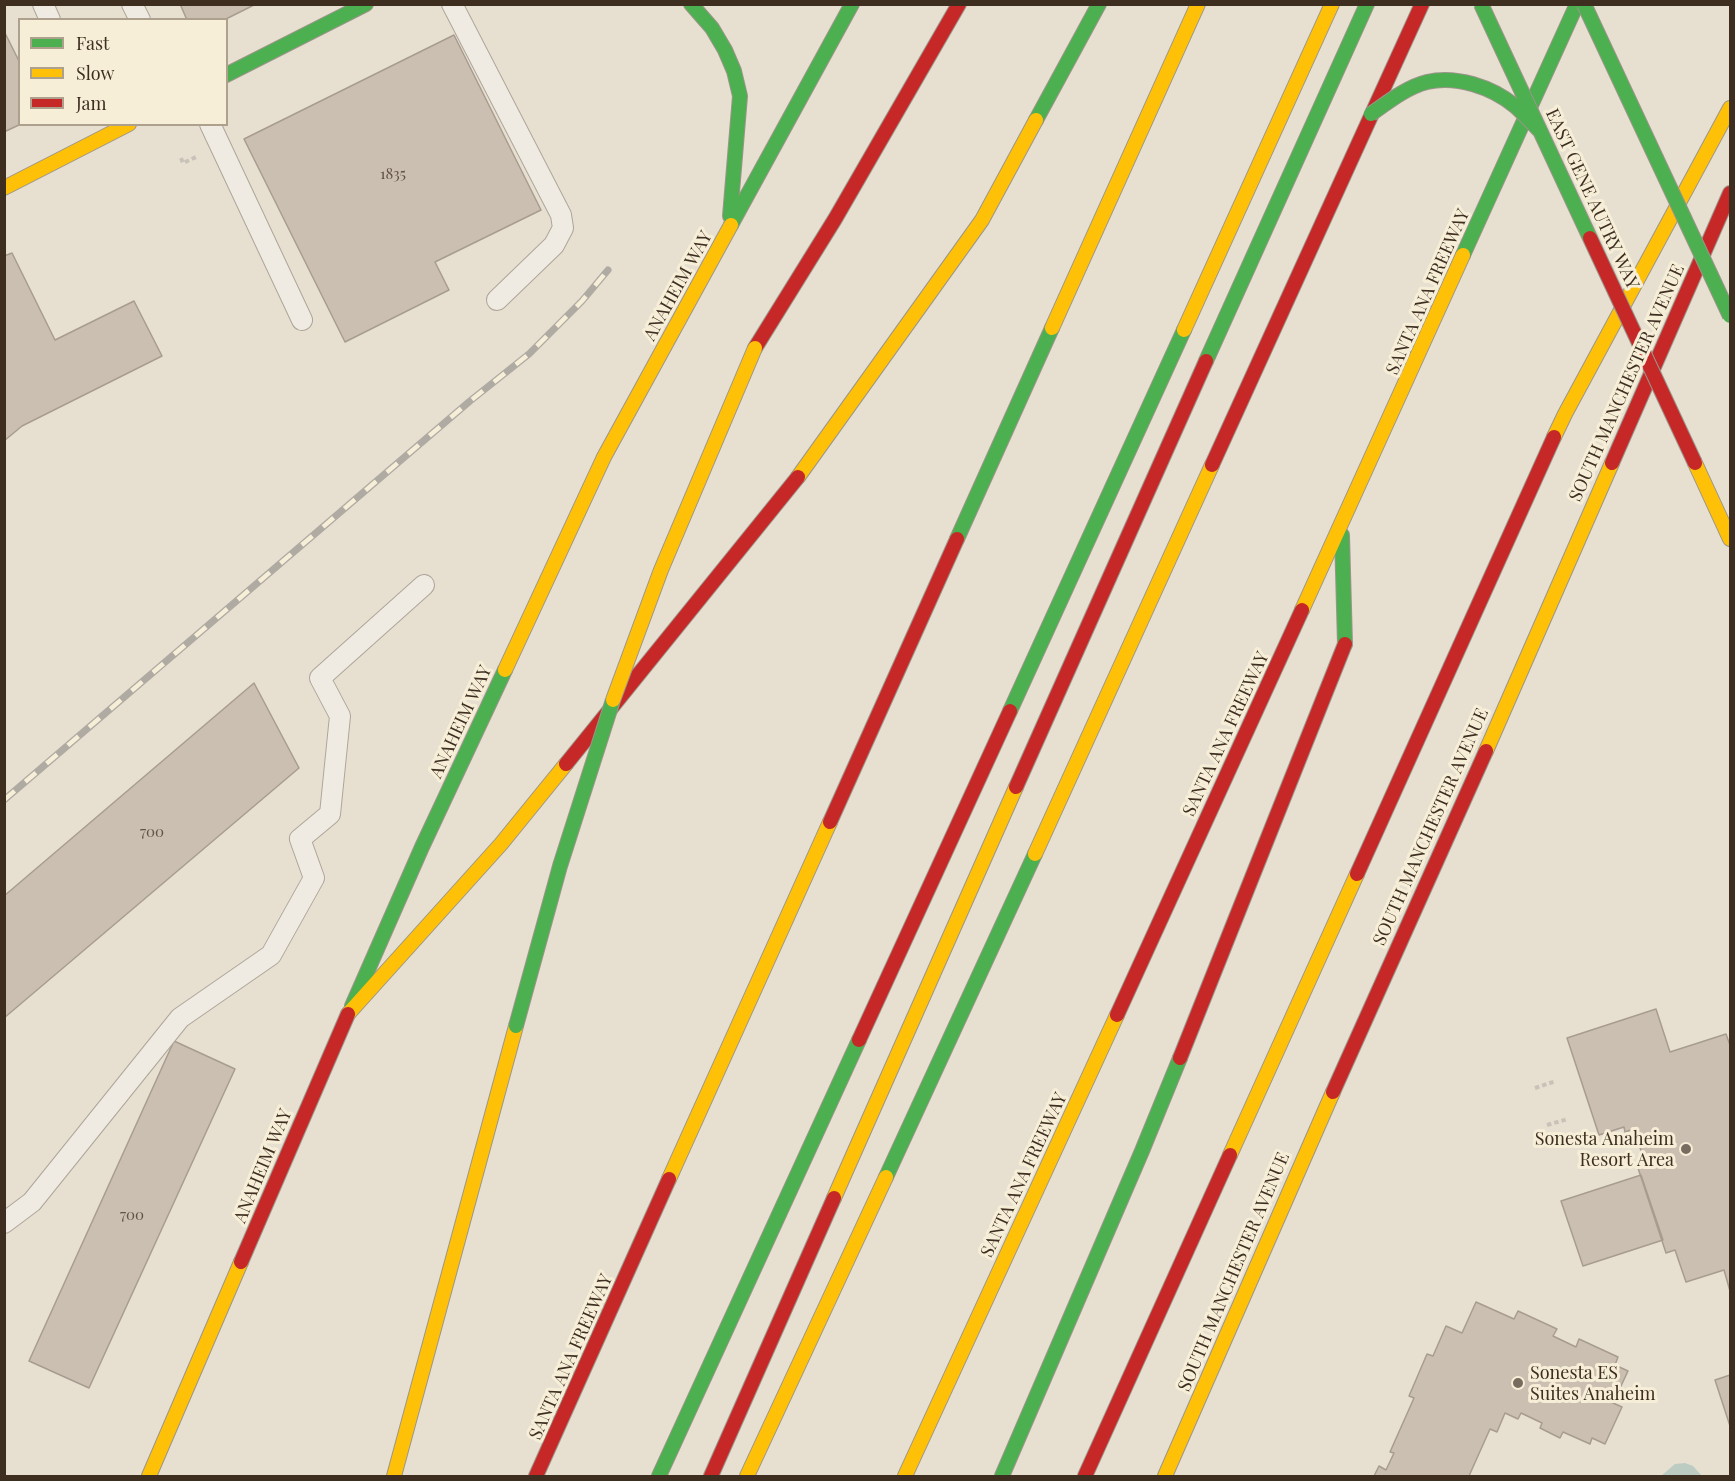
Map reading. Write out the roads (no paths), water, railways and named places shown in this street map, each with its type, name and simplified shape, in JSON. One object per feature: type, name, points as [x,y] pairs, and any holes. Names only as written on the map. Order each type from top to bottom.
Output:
[{"type":"main road","points":[[692,4],[712,28],[725,50],[734,71],[740,96],[729,229]]},
{"type":"main road","name":"ANAHEIM WAY","points":[[149,1476],[427,836],[604,457],[852,4]]},
{"type":"main road","points":[[394,1476],[557,874],[607,716],[648,602],[755,348],[835,219],[959,4]]},
{"type":"main road","points":[[348,1014],[501,844],[783,498],[982,220],[1099,4]]},
{"type":"main road","name":"SANTA ANA FREEWAY","points":[[536,1476],[1198,4]]},
{"type":"main road","points":[[659,1476],[1332,4]]},
{"type":"main road","points":[[711,1476],[1133,522],[1367,4]]},
{"type":"main road","points":[[747,1476],[1005,920],[1422,4]]},
{"type":"main road","name":"EAST GENE AUTRY WAY","points":[[1481,4],[1731,538]]},
{"type":"main road","name":"SANTA ANA FREEWAY","points":[[905,1476],[1341,526],[1577,4]]},
{"type":"main road","points":[[1584,4],[1731,316]]},
{"type":"main road","points":[[228,74],[353,7]]},
{"type":"main road","points":[[1371,114],[1427,82],[1443,80],[1481,88],[1511,103],[1541,132]]},
{"type":"main road","points":[[1085,1476],[1565,414],[1731,108]]},
{"type":"main road","points":[[4,188],[102,131],[121,126]]},
{"type":"main road","name":"SOUTH MANCHESTER AVENUE","points":[[1165,1476],[1300,1164],[1440,855],[1731,193]]},
{"type":"main road","points":[[1002,1476],[1142,1151],[1345,647],[1341,526]]},
{"type":"lane","points":[[43,4],[49,18]]},
{"type":"lane","points":[[132,4],[139,18]]},
{"type":"lane","points":[[452,4],[561,215],[563,228],[554,245],[497,300]]},
{"type":"lane","points":[[211,126],[302,320]]},
{"type":"lane","points":[[4,1223],[32,1202],[180,1018],[271,955],[314,878],[300,839],[330,814],[340,716],[320,678],[424,585]]},
{"type":"railway","points":[[4,800],[470,401],[529,354],[582,301],[608,270]]},
{"type":"place","name":"Sonesta Anaheim Resort Area","points":[[1686,1149]]},
{"type":"place","name":"Sonesta ES Suites Anaheim","points":[[1518,1383]]}]
